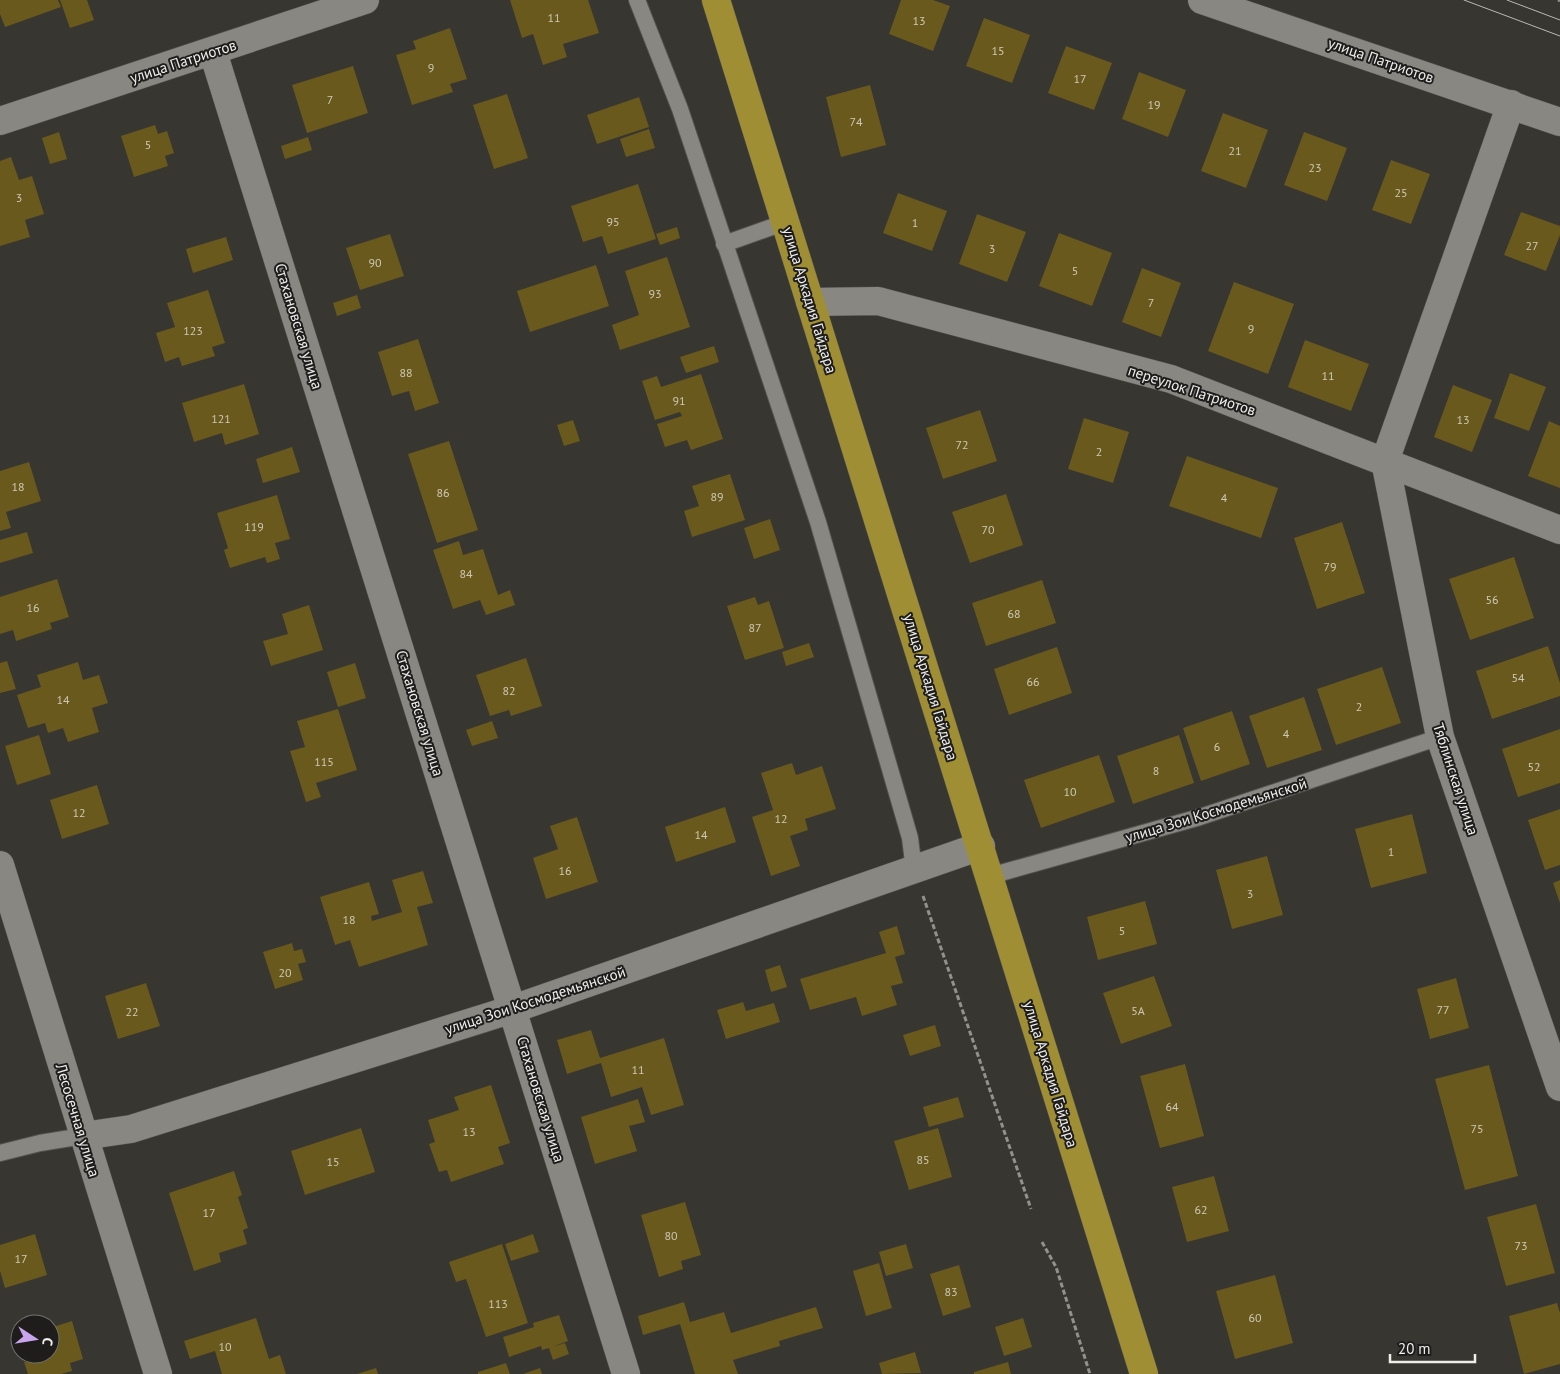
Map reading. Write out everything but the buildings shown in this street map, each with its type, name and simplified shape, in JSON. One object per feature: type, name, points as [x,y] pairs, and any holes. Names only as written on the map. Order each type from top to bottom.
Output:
[{"type":"main road","name":"улица Аркадия Гайдара","points":[[716,0],[1144,1374]]},
{"type":"street","name":"улица Патриотов","points":[[0,121],[213,52],[365,0]]},
{"type":"street","name":"улица Патриотов","points":[[1202,0],[1560,122]]},
{"type":"street","name":"Стахановская улица","points":[[213,52],[626,1374]]},
{"type":"street","points":[[1386,461],[1511,104]]},
{"type":"street","name":"переулок Патриотов","points":[[810,302],[878,300],[1171,379],[1560,530]]},
{"type":"street","name":"Тяблинская улица","points":[[1386,461],[1440,737],[1555,1056],[1560,1087]]},
{"type":"street","name":"улица Зои Космодемьянской","points":[[83,1136],[131,1128],[513,1009],[981,846]]},
{"type":"street","name":"Лесосечная улица","points":[[0,865],[158,1374]]},
{"type":"lane","points":[[638,0],[680,109],[818,522],[910,838],[914,870]]},
{"type":"lane","points":[[724,244],[786,222]]},
{"type":"lane","name":"улица Зои Космодемьянской","points":[[990,876],[1200,817],[1440,737]]},
{"type":"lane","points":[[0,1153],[40,1143],[83,1136]]},
{"type":"path","points":[[914,870],[1031,1209]]},
{"type":"path","points":[[1042,1242],[1056,1267],[1090,1374]]},
{"type":"tram line","points":[[1464,0],[1560,36]]},
{"type":"tram line","points":[[1507,0],[1560,20]]}]
